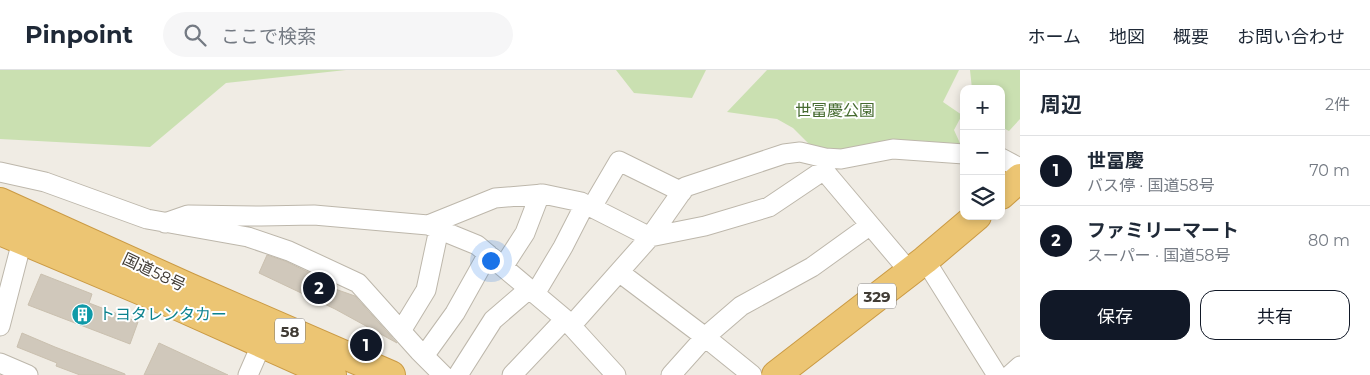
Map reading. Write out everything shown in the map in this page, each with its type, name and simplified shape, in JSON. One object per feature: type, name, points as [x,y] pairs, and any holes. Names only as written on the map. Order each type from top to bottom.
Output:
[{"type":"highway","points":[[1005,191],[1020,178]]},
{"type":"highway","name":"国道58号","points":[[0,202],[188,287],[391,375]]},
{"type":"highway","name":"329","points":[[776,375],[917,266],[972,220]]},
{"type":"highway","name":"国道58号","points":[[11,236],[180,307],[332,375]]},
{"type":"street","points":[[512,375],[619,272],[650,237],[685,188],[784,154],[800,152],[825,158],[841,159],[893,149],[960,154]]},
{"type":"street","points":[[1005,160],[1020,168]]},
{"type":"street","points":[[458,375],[493,320],[532,291],[619,161],[682,192]]},
{"type":"street","points":[[0,172],[45,182],[147,219],[248,237],[279,248],[358,283],[443,375]]},
{"type":"street","points":[[434,227],[494,198],[540,194],[589,205],[650,237],[705,226],[769,207],[821,172],[827,174],[869,226],[917,266],[996,375]]},
{"type":"street","points":[[503,267],[525,232],[540,194]]},
{"type":"street","points":[[668,212],[674,232]]},
{"type":"street","points":[[165,223],[188,215],[314,215],[434,227],[477,245],[568,323],[616,375]]},
{"type":"street","points":[[279,248],[283,216]]},
{"type":"street","points":[[671,375],[705,337],[741,306],[812,267],[869,226]]},
{"type":"street","points":[[401,331],[426,290],[434,227]]},
{"type":"street","points":[[0,326],[11,236]]},
{"type":"street","points":[[424,356],[455,313],[488,254]]},
{"type":"street","points":[[619,272],[752,375]]},
{"type":"street","points":[[248,375],[262,343]]},
{"type":"street","points":[[0,362],[28,375]]},
{"type":"street","points":[[1010,375],[1020,366]]},
{"type":"green space","points":[[0,70],[346,70],[226,83],[150,147],[0,139]]},
{"type":"green space","points":[[616,70],[706,70],[692,98],[634,93]]},
{"type":"green space","name":"世冨慶公園","points":[[767,70],[959,70],[943,102],[960,114],[960,119],[954,130],[960,143],[960,151],[927,141],[889,140],[836,151],[812,147],[793,128],[777,119],[727,112]]},
{"type":"green space","points":[[970,70],[1020,70],[1020,119],[1009,131],[1005,129],[1005,85],[972,85]]},
{"type":"building","points":[[267,255],[285,261],[337,286],[335,289],[355,296],[397,343],[335,309],[259,273]]},
{"type":"building","name":"トヨタレンタカー","points":[[41,274],[92,294],[89,303],[138,322],[130,344],[28,305]]},
{"type":"building","points":[[22,333],[125,375],[80,375],[56,366],[57,363],[17,347]]},
{"type":"building","points":[[159,343],[228,375],[144,375]]},
{"type":"place","name":"ファミリーマート","points":[[319,288]]},
{"type":"place","name":"トヨタレンタカー","points":[[83,314]]},
{"type":"place","name":"世冨慶","points":[[366,345]]}]
